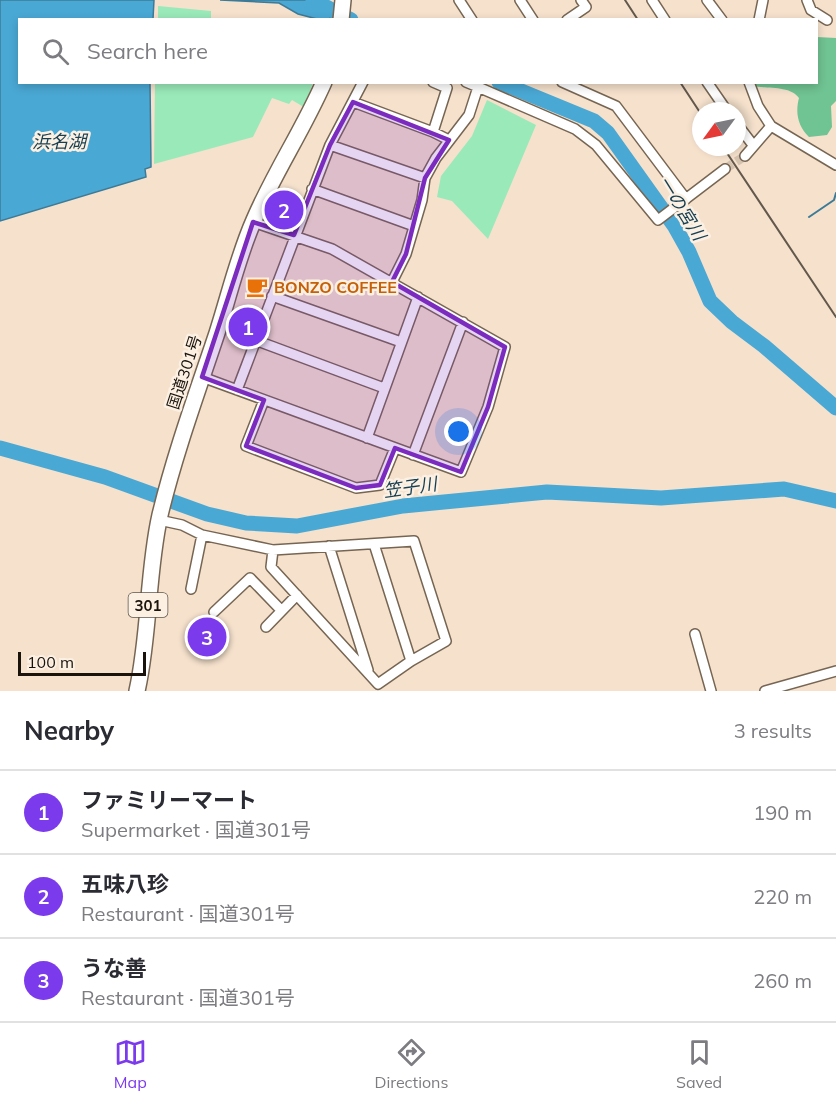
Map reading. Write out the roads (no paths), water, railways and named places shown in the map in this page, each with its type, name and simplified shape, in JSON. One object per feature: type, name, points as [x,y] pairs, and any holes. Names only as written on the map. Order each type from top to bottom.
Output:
[{"type":"highway","name":"国道301号","points":[[137,691],[143,664],[148,601],[160,516],[169,482],[253,222],[275,175],[312,111],[323,84]]},
{"type":"street","points":[[459,0],[471,18]]},
{"type":"street","points":[[520,0],[532,18]]},
{"type":"street","points":[[570,18],[586,7],[581,0]]},
{"type":"street","points":[[652,0],[664,18]]},
{"type":"street","points":[[707,0],[720,18]]},
{"type":"street","points":[[759,18],[763,0]]},
{"type":"street","points":[[807,0],[811,10],[827,20]]},
{"type":"street","points":[[237,390],[312,189],[330,145],[362,84]]},
{"type":"street","points":[[433,132],[447,88],[438,84]]},
{"type":"street","points":[[471,84],[575,129],[596,145],[658,220],[725,169]]},
{"type":"street","points":[[566,84],[616,106],[686,199]]},
{"type":"street","points":[[708,84],[721,102]]},
{"type":"street","points":[[750,84],[758,106],[771,126],[836,165]]},
{"type":"street","points":[[392,282],[406,254],[422,200],[425,178],[436,158],[469,115],[478,87]]},
{"type":"street","points":[[353,102],[449,140]]},
{"type":"street","points":[[746,155],[771,126]]},
{"type":"street","points":[[746,136],[753,145]]},
{"type":"street","points":[[330,145],[425,178]]},
{"type":"street","points":[[312,189],[414,226]]},
{"type":"street","points":[[202,377],[460,472],[488,407],[505,347],[332,249],[253,222]]},
{"type":"street","points":[[272,296],[401,342]]},
{"type":"street","points":[[367,438],[418,297]]},
{"type":"street","points":[[412,455],[463,322]]},
{"type":"street","points":[[255,340],[384,388]]},
{"type":"street","points":[[264,400],[246,446],[356,488],[380,485],[394,448]]},
{"type":"street","points":[[160,516],[202,536],[273,550],[414,541],[446,641],[411,661],[378,684],[271,567],[273,550]]},
{"type":"street","points":[[191,590],[202,536]]},
{"type":"street","points":[[374,544],[411,661]]},
{"type":"street","points":[[328,546],[369,673]]},
{"type":"street","points":[[214,612],[250,578],[281,610]]},
{"type":"street","points":[[266,627],[297,595]]},
{"type":"street","points":[[695,634],[711,691]]},
{"type":"street","points":[[765,691],[836,671]]},
{"type":"water","name":"浜名湖","points":[[0,0],[154,0],[153,18],[18,18],[18,84],[150,84],[151,167],[145,169],[146,177],[0,221]]},
{"type":"water","points":[[220,0],[320,0],[332,8],[330,18],[313,18],[298,14],[279,3]]},
{"type":"waterway","name":"一の宮川","points":[[313,0],[347,18]]},
{"type":"waterway","name":"一の宮川","points":[[504,84],[594,121],[608,133],[675,227],[689,252],[710,301],[836,408]]},
{"type":"waterway","points":[[809,217],[834,200],[836,193]]},
{"type":"waterway","name":"笠子川","points":[[0,448],[105,477],[207,514],[246,523],[297,526],[403,506],[547,492],[661,498],[784,489],[836,501]]},
{"type":"tunnel","points":[[725,169],[745,156]]},
{"type":"railway","points":[[625,0],[637,18]]},
{"type":"railway","points":[[681,84],[693,102]]},
{"type":"railway","points":[[729,156],[836,317]]},
{"type":"place","name":"五味八珍","points":[[284,210]]},
{"type":"place","name":"BONZO COFFEE","points":[[257,287]]},
{"type":"place","name":"ファミリーマート","points":[[248,327]]},
{"type":"place","name":"うな善","points":[[207,637]]}]
